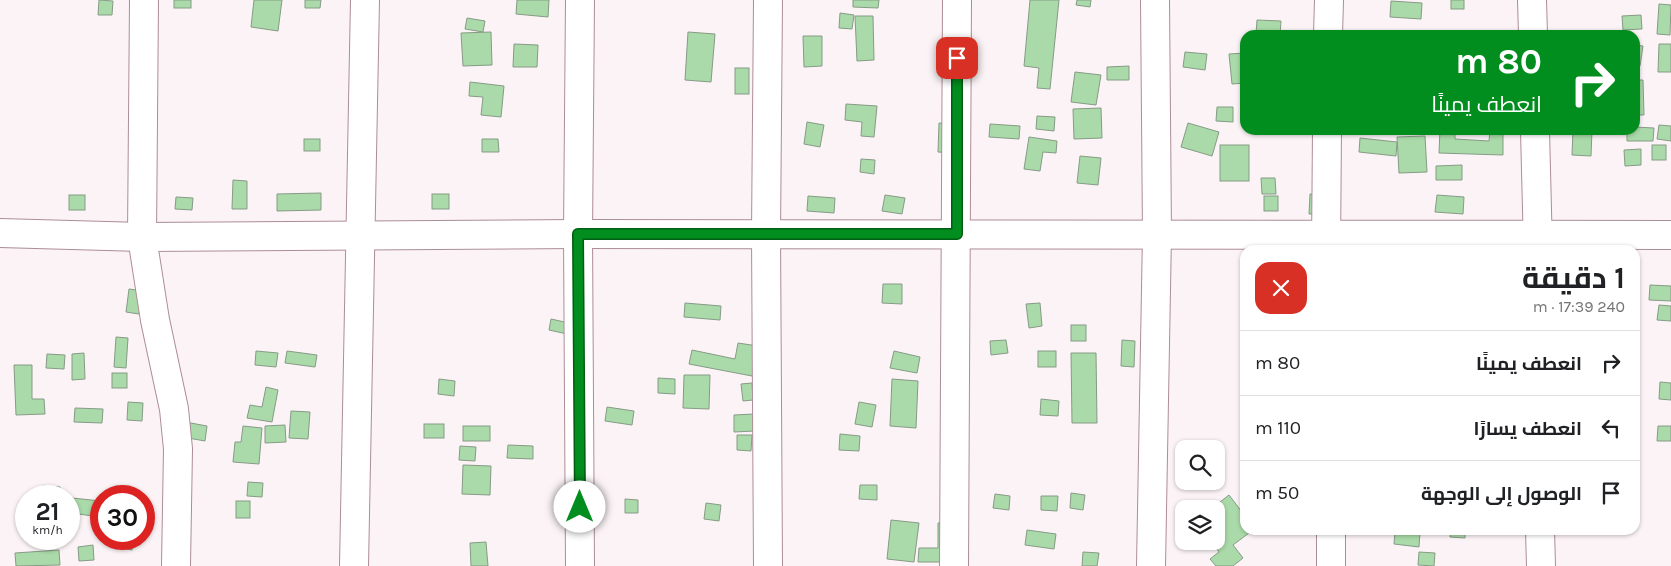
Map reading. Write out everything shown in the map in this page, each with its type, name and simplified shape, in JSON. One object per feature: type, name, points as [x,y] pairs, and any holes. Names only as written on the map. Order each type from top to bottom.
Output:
[{"type":"street","points":[[144,0],[142,237],[177,433],[176,566]]},
{"type":"street","points":[[354,566],[365,0]]},
{"type":"street","points":[[580,0],[578,234],[580,566]]},
{"type":"street","points":[[768,0],[766,234],[768,566]]},
{"type":"street","points":[[954,566],[957,0]]},
{"type":"street","points":[[1151,566],[1157,234],[1155,0]]},
{"type":"street","points":[[1328,30],[1329,0]]},
{"type":"street","points":[[1532,0],[1533,30]]},
{"type":"street","points":[[1325,242],[1327,135]]},
{"type":"street","points":[[1535,135],[1537,242]]},
{"type":"street","points":[[0,233],[142,237],[578,234],[1157,234],[1325,242],[1537,242],[1671,235]]},
{"type":"street","points":[[1331,535],[1332,566]]},
{"type":"street","points":[[1540,535],[1541,566]]},
{"type":"building","points":[[99,0],[113,1],[112,15],[98,15]]},
{"type":"building","points":[[174,0],[191,0],[191,8],[174,8]]},
{"type":"building","points":[[254,0],[282,0],[278,31],[251,27]]},
{"type":"building","points":[[305,0],[321,0],[320,8],[305,8]]},
{"type":"building","points":[[517,0],[549,0],[548,17],[516,14]]},
{"type":"building","points":[[853,0],[879,0],[878,8],[853,7]]},
{"type":"building","points":[[1030,0],[1059,0],[1050,89],[1037,88],[1039,68],[1024,66]]},
{"type":"building","points":[[1077,0],[1091,0],[1090,7],[1076,5]]},
{"type":"building","points":[[1451,0],[1464,0],[1464,9],[1451,9]]},
{"type":"building","points":[[1391,1],[1422,3],[1421,19],[1390,17]]},
{"type":"building","points":[[1659,4],[1671,5],[1670,35],[1657,34]]},
{"type":"building","points":[[840,13],[854,15],[852,29],[839,28]]},
{"type":"building","points":[[1641,15],[1642,29],[1623,30],[1622,16]]},
{"type":"building","points":[[855,16],[873,16],[874,60],[857,61]]},
{"type":"building","points":[[467,18],[485,21],[483,32],[465,29]]},
{"type":"building","points":[[1257,20],[1281,21],[1280,30],[1256,30]]},
{"type":"building","points":[[491,32],[492,65],[463,66],[461,33]]},
{"type":"building","points":[[688,32],[715,34],[711,82],[685,80]]},
{"type":"building","points":[[803,36],[822,36],[822,66],[804,67]]},
{"type":"building","points":[[514,44],[538,45],[537,67],[513,67]]},
{"type":"building","points":[[1659,44],[1671,44],[1671,72],[1658,72]]},
{"type":"building","points":[[1640,46],[1643,46],[1640,66]]},
{"type":"building","points":[[1185,52],[1207,54],[1205,70],[1183,67]]},
{"type":"building","points":[[1240,53],[1240,83],[1232,84],[1229,54]]},
{"type":"building","points":[[1129,66],[1129,80],[1107,80],[1107,67]]},
{"type":"building","points":[[735,68],[749,68],[749,94],[735,94]]},
{"type":"building","points":[[1075,72],[1101,75],[1096,105],[1071,102]]},
{"type":"building","points":[[1640,80],[1643,80],[1644,115],[1640,115]]},
{"type":"building","points":[[470,82],[504,86],[501,117],[481,115],[483,97],[469,96]]},
{"type":"building","points":[[846,104],[877,106],[874,137],[861,136],[862,122],[845,120]]},
{"type":"building","points":[[1217,107],[1233,107],[1233,122],[1216,121]]},
{"type":"building","points":[[1101,108],[1102,138],[1074,139],[1073,109]]},
{"type":"building","points":[[1037,116],[1055,117],[1054,131],[1036,129]]},
{"type":"building","points":[[807,122],[824,125],[820,147],[804,144]]},
{"type":"building","points":[[939,123],[954,124],[953,153],[938,152]]},
{"type":"building","points":[[1188,123],[1219,132],[1212,156],[1181,147]]},
{"type":"building","points":[[990,124],[1020,126],[1019,139],[989,137]]},
{"type":"building","points":[[1659,125],[1671,126],[1671,141],[1657,139]]},
{"type":"building","points":[[1640,127],[1654,128],[1653,141],[1627,141],[1627,135],[1640,135]]},
{"type":"building","points":[[1440,135],[1455,135],[1455,139],[1489,141],[1490,135],[1503,135],[1503,155],[1439,153]]},
{"type":"building","points":[[1573,135],[1592,135],[1591,156],[1572,155]]},
{"type":"building","points":[[1425,136],[1427,172],[1399,173],[1397,137]]},
{"type":"building","points":[[1029,137],[1057,141],[1056,153],[1043,152],[1040,171],[1024,169]]},
{"type":"building","points":[[1360,138],[1397,142],[1396,156],[1359,152]]},
{"type":"building","points":[[304,139],[320,139],[320,151],[304,151]]},
{"type":"building","points":[[482,139],[498,139],[499,152],[482,152]]},
{"type":"building","points":[[1220,145],[1249,145],[1249,181],[1220,181]]},
{"type":"building","points":[[1652,145],[1666,145],[1666,160],[1652,160]]},
{"type":"building","points":[[1641,149],[1641,165],[1625,166],[1624,150]]},
{"type":"building","points":[[1080,156],[1101,158],[1098,185],[1077,183]]},
{"type":"building","points":[[861,159],[875,160],[874,174],[860,172]]},
{"type":"building","points":[[1462,165],[1462,180],[1436,180],[1436,166]]},
{"type":"building","points":[[1261,178],[1275,178],[1276,194],[1262,194]]},
{"type":"building","points":[[233,180],[247,181],[247,209],[232,209]]},
{"type":"building","points":[[321,193],[321,210],[277,211],[277,194]]},
{"type":"building","points":[[432,194],[449,194],[449,209],[432,209]]},
{"type":"building","points":[[1310,194],[1325,195],[1324,214],[1309,214]]},
{"type":"building","points":[[69,195],[85,195],[85,210],[69,210]]},
{"type":"building","points":[[885,195],[905,198],[902,214],[882,211]]},
{"type":"building","points":[[1437,195],[1464,197],[1463,214],[1435,212]]},
{"type":"building","points":[[808,196],[835,198],[834,213],[807,211]]},
{"type":"building","points":[[1264,196],[1278,196],[1278,211],[1264,211]]},
{"type":"building","points":[[176,197],[193,198],[192,210],[175,209]]},
{"type":"building","points":[[883,284],[902,284],[902,304],[882,303]]},
{"type":"building","points":[[1650,285],[1671,286],[1671,301],[1649,300]]},
{"type":"building","points":[[129,289],[143,291],[139,314],[126,312]]},
{"type":"building","points":[[685,303],[721,306],[720,320],[684,317]]},
{"type":"building","points":[[1040,303],[1042,326],[1029,328],[1026,304]]},
{"type":"building","points":[[1659,305],[1671,306],[1671,321],[1657,320]]},
{"type":"building","points":[[551,319],[569,323],[567,334],[549,330]]},
{"type":"building","points":[[1071,325],[1086,325],[1086,341],[1071,341]]},
{"type":"building","points":[[116,337],[128,338],[126,368],[114,367]]},
{"type":"building","points":[[1006,340],[1008,353],[991,355],[990,341]]},
{"type":"building","points":[[1122,340],[1135,341],[1134,367],[1121,366]]},
{"type":"building","points":[[738,343],[758,346],[752,376],[689,364],[692,350],[735,359]]},
{"type":"building","points":[[256,351],[278,353],[276,367],[255,365]]},
{"type":"building","points":[[287,351],[317,355],[315,367],[285,363]]},
{"type":"building","points":[[894,351],[920,357],[917,373],[890,368]]},
{"type":"building","points":[[1038,351],[1056,351],[1056,367],[1038,367]]},
{"type":"building","points":[[84,353],[85,379],[72,380],[72,354]]},
{"type":"building","points":[[1071,353],[1096,353],[1097,423],[1072,423]]},
{"type":"building","points":[[47,354],[65,355],[64,369],[46,368]]},
{"type":"building","points":[[14,365],[32,365],[32,399],[44,399],[45,414],[16,415]]},
{"type":"building","points":[[112,373],[127,373],[127,388],[112,388]]},
{"type":"building","points":[[684,375],[710,375],[709,409],[683,408]]},
{"type":"building","points":[[658,378],[675,379],[675,394],[658,393]]},
{"type":"building","points":[[439,379],[455,381],[454,396],[438,394]]},
{"type":"building","points":[[892,379],[918,381],[916,428],[890,426]]},
{"type":"building","points":[[1660,382],[1671,383],[1671,400],[1659,399]]},
{"type":"building","points":[[752,383],[753,400],[743,401],[741,384]]},
{"type":"building","points":[[266,387],[278,390],[272,422],[247,418],[250,405],[262,407]]},
{"type":"building","points":[[1041,399],[1059,401],[1058,416],[1040,415]]},
{"type":"building","points":[[128,402],[143,403],[142,421],[127,420]]},
{"type":"building","points":[[859,402],[876,405],[872,427],[855,424]]},
{"type":"building","points":[[607,407],[634,411],[632,425],[605,421]]},
{"type":"building","points":[[75,408],[103,409],[102,423],[74,422]]},
{"type":"building","points":[[291,411],[310,412],[308,439],[289,438]]},
{"type":"building","points":[[754,414],[755,431],[734,432],[734,415]]},
{"type":"building","points":[[180,421],[207,426],[205,441],[177,436]]},
{"type":"building","points":[[424,424],[444,424],[444,438],[424,438]]},
{"type":"building","points":[[285,425],[286,442],[265,443],[265,426]]},
{"type":"building","points":[[243,426],[262,428],[259,464],[233,462],[235,442],[241,442]]},
{"type":"building","points":[[463,426],[490,426],[490,441],[463,441]]},
{"type":"building","points":[[1658,426],[1671,426],[1671,441],[1657,441]]},
{"type":"building","points":[[840,434],[860,436],[859,451],[839,450]]},
{"type":"building","points":[[737,435],[752,435],[751,451],[737,450]]},
{"type":"building","points":[[508,445],[533,446],[533,459],[507,458]]},
{"type":"building","points":[[460,446],[476,447],[475,461],[459,460]]},
{"type":"building","points":[[463,465],[491,466],[490,495],[462,494]]},
{"type":"building","points":[[248,482],[263,483],[262,497],[247,496]]},
{"type":"building","points":[[860,485],[877,485],[877,500],[859,499]]},
{"type":"building","points":[[1071,493],[1085,495],[1083,510],[1070,508]]},
{"type":"building","points":[[995,494],[1010,496],[1009,510],[993,508]]},
{"type":"building","points":[[1229,495],[1240,509],[1240,535],[1246,535],[1233,545],[1243,558],[1233,566],[1216,566],[1210,559],[1219,552],[1218,550],[1225,550],[1225,500],[1223,500]]},
{"type":"building","points":[[1041,496],[1058,496],[1057,511],[1041,510]]},
{"type":"building","points":[[80,499],[90,500],[90,516],[80,514]]},
{"type":"building","points":[[625,499],[638,500],[638,513],[625,513]]},
{"type":"building","points":[[236,501],[250,501],[250,518],[236,518]]},
{"type":"building","points":[[706,503],[721,505],[719,521],[704,519]]},
{"type":"building","points":[[891,520],[919,523],[914,562],[887,559]]},
{"type":"building","points":[[951,522],[951,562],[918,562],[919,548],[938,548],[938,523]]},
{"type":"building","points":[[1027,530],[1056,534],[1054,549],[1025,545]]},
{"type":"building","points":[[1395,535],[1420,535],[1419,547],[1394,544]]},
{"type":"building","points":[[1450,535],[1465,535],[1465,538],[1450,537]]},
{"type":"building","points":[[486,542],[488,566],[471,566],[470,543]]},
{"type":"building","points":[[90,545],[90,550],[93,550],[94,560],[79,561],[78,550],[80,550],[80,547]]},
{"type":"building","points":[[59,550],[60,565],[16,566],[15,553]]},
{"type":"building","points":[[1083,552],[1099,553],[1097,566],[1082,566]]},
{"type":"building","points":[[1419,552],[1435,553],[1434,566],[1418,565]]},
{"type":"route","points":[[580,507],[578,234],[957,234],[957,58]]}]
